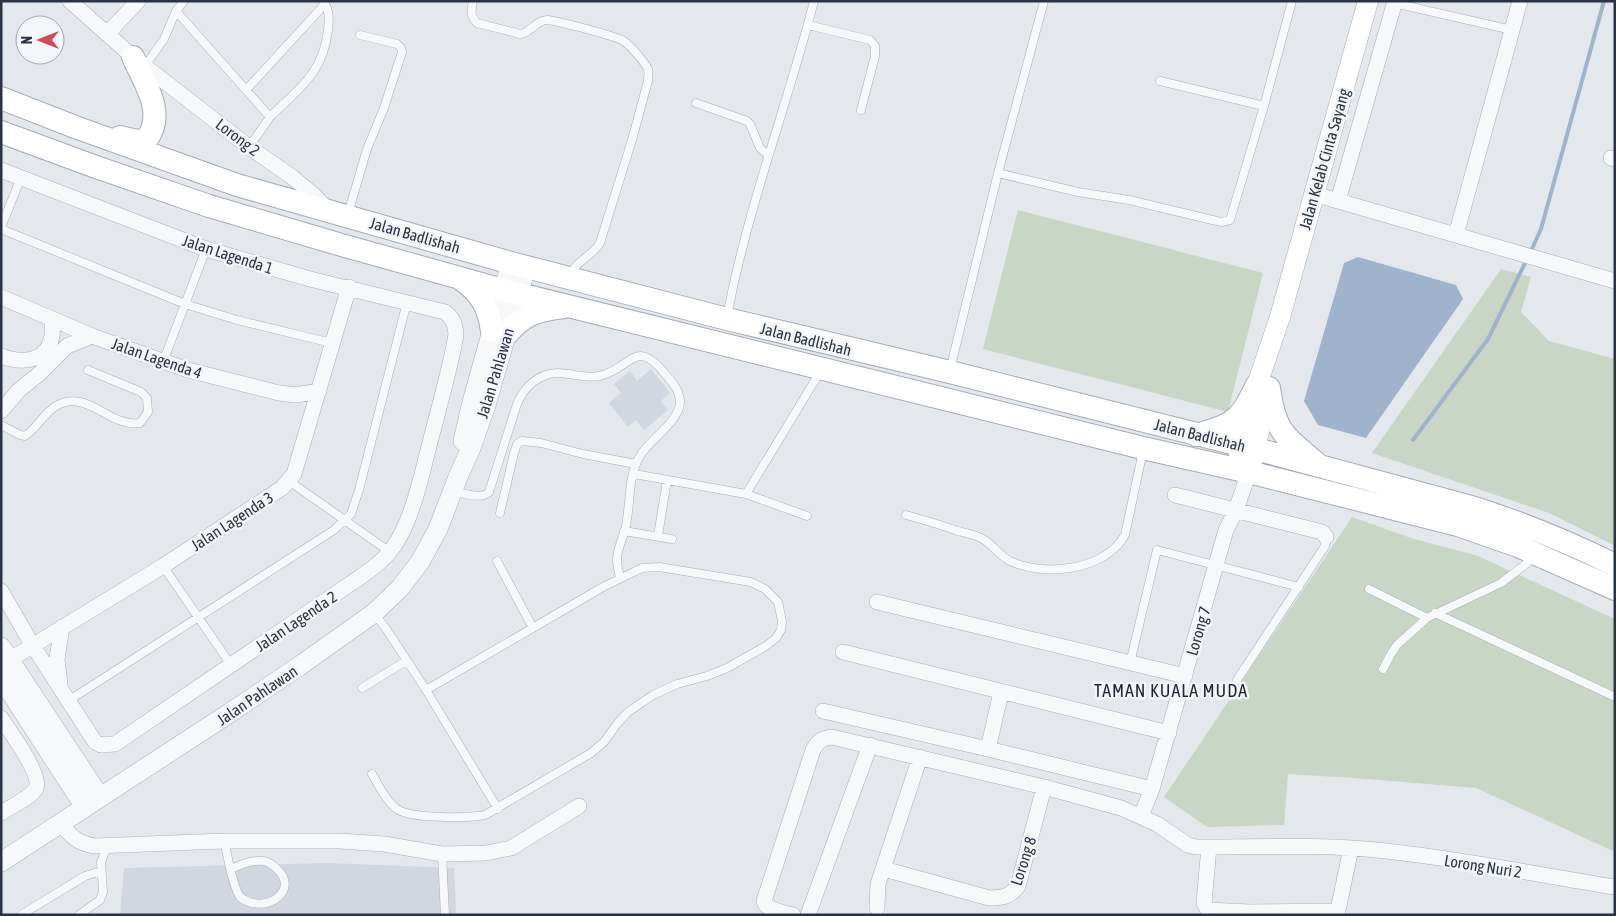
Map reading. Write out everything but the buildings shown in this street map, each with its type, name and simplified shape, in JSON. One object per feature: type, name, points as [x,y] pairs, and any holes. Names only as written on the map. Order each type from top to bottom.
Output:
[{"type":"main road","name":"Jalan Kelab Cinta Sayang","points":[[1243,471],[1280,317],[1368,1]]},
{"type":"main road","points":[[75,127],[137,141],[146,140],[155,126],[156,115],[139,61]]},
{"type":"main road","name":"Jalan Badlishah","points":[[1,98],[75,127],[237,185],[570,279],[727,319],[950,372],[1248,448],[1503,516],[1549,534],[1615,565]]},
{"type":"main road","name":"Jalan Badlishah","points":[[1,132],[237,215],[457,277],[1458,525],[1537,554],[1615,588]]},
{"type":"main road","points":[[457,277],[480,295],[499,333],[515,325],[528,315],[540,310],[570,306]]},
{"type":"main road","points":[[1196,435],[1230,423],[1243,411],[1263,386],[1284,435],[1294,446],[1322,468]]},
{"type":"street","name":"Lorong 2","points":[[70,1],[139,61],[249,147],[292,177],[338,213]]},
{"type":"street","points":[[107,34],[138,1]]},
{"type":"street","points":[[1456,234],[1520,1]]},
{"type":"street","points":[[1338,201],[1394,2]]},
{"type":"street","name":"Jalan Lagenda 1","points":[[1,170],[206,249],[301,276],[445,312],[452,317],[456,325]]},
{"type":"street","points":[[1314,194],[1615,280]]},
{"type":"street","name":"Jalan Pahlawan","points":[[1,862],[250,700],[374,613],[400,588],[420,562],[438,528],[456,484],[470,411],[499,333],[518,265]]},
{"type":"street","name":"Jalan Lagenda 3","points":[[4,658],[33,646],[163,566],[282,488],[289,481],[294,474],[348,287]]},
{"type":"street","name":"Jalan Lagenda 4","points":[[1,297],[92,336],[188,370],[279,393],[296,395],[319,391]]},
{"type":"street","points":[[1,356],[19,361],[40,357],[48,348],[52,336],[52,319]]},
{"type":"street","name":"Jalan Lagenda 2","points":[[1,591],[33,646],[94,742],[101,745],[115,744],[378,564],[390,552],[405,526],[420,482],[454,344],[456,325]]},
{"type":"street","points":[[1,411],[19,390],[39,374],[67,346],[92,336]]},
{"type":"street","points":[[19,361],[19,390]]},
{"type":"street","name":"Lorong 7","points":[[1141,816],[1152,789],[1169,733],[1243,471]]},
{"type":"street","points":[[1175,495],[1322,532],[1326,537]]},
{"type":"street","points":[[877,602],[1185,676]]},
{"type":"street","points":[[62,627],[57,659],[64,695]]},
{"type":"street","points":[[843,652],[1169,733]]},
{"type":"street","points":[[4,658],[93,802]]},
{"type":"street","points":[[1,678],[93,802]]},
{"type":"street","points":[[988,749],[1001,692]]},
{"type":"street","points":[[823,711],[1152,789]]},
{"type":"street","points":[[1,718],[35,775],[37,782],[32,794],[1,813]]},
{"type":"street","name":"Lorong Nuri 2","points":[[793,915],[769,908],[764,901],[814,750],[818,742],[824,738],[832,737],[1044,787],[1121,808],[1157,824],[1188,845],[1196,847],[1274,846],[1386,851],[1615,887]]},
{"type":"street","points":[[808,915],[870,745]]},
{"type":"street","points":[[877,908],[878,884],[920,757]]},
{"type":"street","name":"Lorong 8","points":[[884,869],[989,898],[1008,896],[1014,891],[1020,880],[1044,787]]},
{"type":"street","points":[[60,824],[74,839],[83,844],[106,847],[224,842],[357,842],[384,844],[442,854],[486,853],[511,848],[579,806]]},
{"type":"street","points":[[1209,847],[1204,902],[1208,910],[1337,913],[1351,848]]},
{"type":"lane","points":[[139,61],[164,39],[176,11],[184,1]]},
{"type":"lane","points":[[473,1],[471,14],[472,18],[478,23],[520,34],[527,34],[536,24],[547,20],[612,36],[626,42],[647,67],[649,73],[648,81],[600,243],[597,248],[572,269],[570,279]]},
{"type":"lane","points":[[727,319],[742,250],[814,1]]},
{"type":"lane","points":[[950,372],[998,173],[1044,1]]},
{"type":"lane","points":[[998,173],[1078,192],[1129,200],[1227,222],[1232,217],[1292,1]]},
{"type":"lane","points":[[246,90],[324,2]]},
{"type":"lane","points":[[249,147],[270,117],[309,78],[318,66],[324,54],[329,19],[324,2]]},
{"type":"lane","points":[[1394,2],[1512,30]]},
{"type":"lane","points":[[176,11],[270,117]]},
{"type":"lane","points":[[808,25],[870,40],[875,46],[875,56],[861,110]]},
{"type":"lane","points":[[338,213],[384,108],[402,52],[397,44],[360,35]]},
{"type":"lane","points":[[1160,81],[1264,106]]},
{"type":"lane","points":[[696,103],[747,121],[760,148],[768,155]]},
{"type":"lane","points":[[21,178],[1,228],[185,304],[237,320],[332,343]]},
{"type":"lane","points":[[163,362],[206,249]]},
{"type":"lane","points":[[64,695],[199,616],[334,530],[345,521],[351,514],[360,490],[407,302]]},
{"type":"lane","points":[[456,484],[480,496],[489,492],[517,404],[521,395],[533,382],[549,374],[558,373],[586,377],[603,375],[632,358],[642,356],[652,360],[678,390],[680,406],[675,417],[645,449],[636,464],[617,559],[620,578]]},
{"type":"lane","points":[[746,494],[823,368]]},
{"type":"lane","points":[[1,426],[26,436],[53,408],[73,400],[82,402],[123,422],[131,424],[140,423],[148,412],[147,398],[141,392],[88,370]]},
{"type":"lane","points":[[500,513],[514,453],[517,444],[522,441],[535,441],[583,454],[636,464]]},
{"type":"lane","points":[[906,516],[984,540],[1016,563],[1055,569],[1080,566],[1096,560],[1112,550],[1125,535],[1143,448]]},
{"type":"lane","points":[[634,474],[746,494],[808,516]]},
{"type":"lane","points":[[658,536],[667,480]]},
{"type":"lane","points":[[289,481],[390,552]]},
{"type":"lane","points":[[624,531],[672,539]]},
{"type":"lane","points":[[1237,680],[1325,546],[1326,537]]},
{"type":"lane","points":[[1130,663],[1157,550],[1299,587]]},
{"type":"lane","points":[[1383,669],[1397,646],[1427,618],[1501,583],[1537,554]]},
{"type":"lane","points":[[497,561],[533,628]]},
{"type":"lane","points":[[163,566],[231,665]]},
{"type":"lane","points":[[372,774],[389,801],[398,810],[444,817],[485,815],[591,753],[604,742],[617,724],[637,705],[677,684],[708,676],[752,655],[776,638],[781,630],[782,621],[778,602],[765,589],[751,582],[659,567],[642,568],[620,578],[426,690]]},
{"type":"lane","points":[[1368,589],[1427,618]]},
{"type":"lane","points":[[374,613],[426,690],[498,809]]},
{"type":"lane","points":[[1435,614],[1615,698]]},
{"type":"lane","points":[[362,688],[406,661]]},
{"type":"lane","points":[[224,842],[231,869],[236,888],[248,906],[264,911],[274,908],[281,900],[285,884],[283,874],[270,862],[258,860],[231,869]]},
{"type":"lane","points":[[78,915],[100,900],[103,892],[100,870],[106,847]]},
{"type":"lane","points":[[442,854],[445,915]]},
{"type":"lane","points":[[21,915],[85,876],[100,870]]},
{"type":"shaded area","points":[[651,369],[670,393],[661,401],[668,410],[644,430],[636,420],[628,427],[609,403],[621,393],[614,384],[630,371],[637,381]]},
{"type":"shaded area","points":[[328,863],[454,868],[456,915],[120,915],[124,868]]},
{"type":"green space","points":[[1018,210],[1263,273],[1228,412],[983,349]]},
{"type":"green space","points":[[1501,269],[1531,277],[1521,312],[1549,341],[1615,359],[1615,546],[1549,513],[1372,453]]},
{"type":"green space","points":[[1352,517],[1411,538],[1478,556],[1615,619],[1615,852],[1476,788],[1288,774],[1284,825],[1207,827],[1164,797]]},
{"type":"water","points":[[1358,257],[1456,285],[1463,299],[1366,438],[1318,425],[1304,401],[1344,263]]},
{"type":"waterway","points":[[1530,253],[1541,229],[1604,1]]},
{"type":"waterway","points":[[1413,440],[1488,339],[1527,259]]},
{"type":"district","name":"TAMAN KUALA MUDA","points":[[1171,690]]}]
